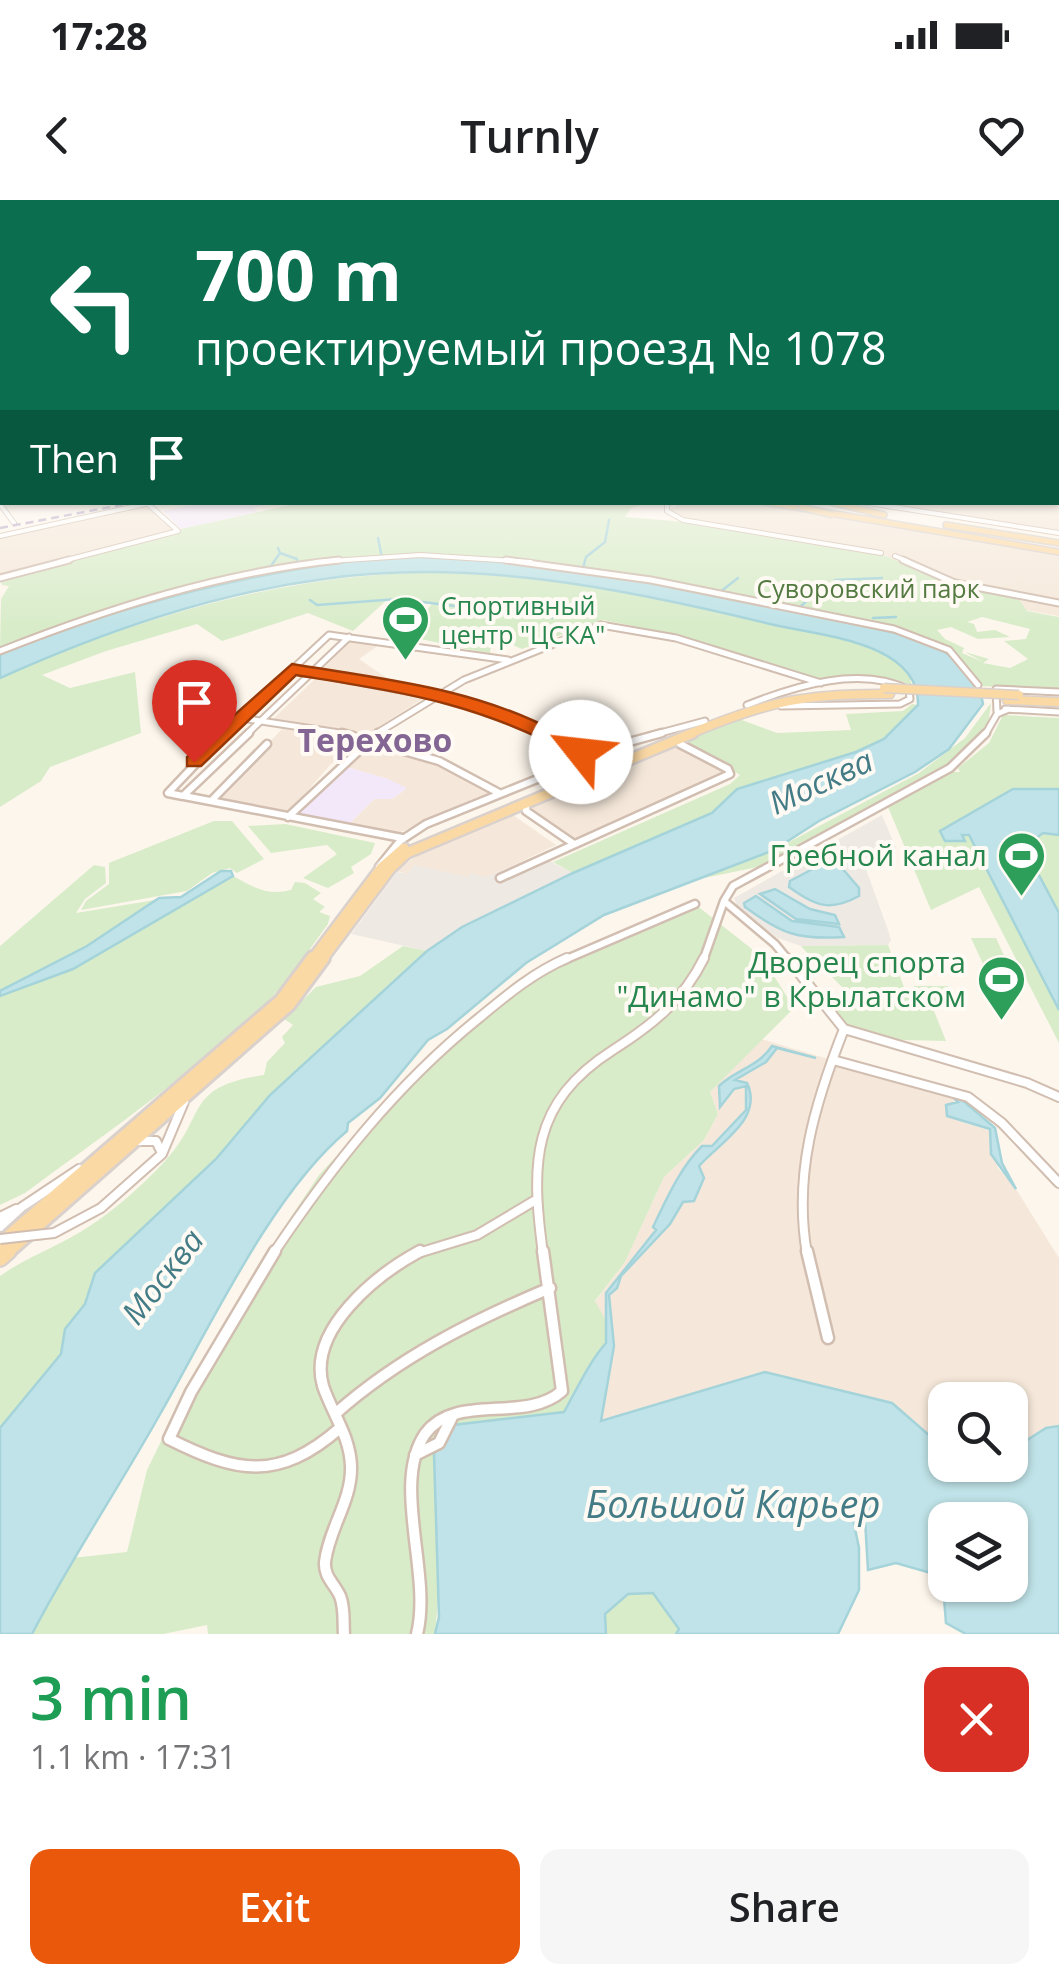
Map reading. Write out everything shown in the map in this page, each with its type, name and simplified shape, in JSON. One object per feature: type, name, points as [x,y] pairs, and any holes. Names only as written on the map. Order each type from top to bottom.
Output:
[{"type":"main road","points":[[778,505],[982,538]]},
{"type":"main road","points":[[800,505],[808,511],[1059,546]]},
{"type":"main road","points":[[802,505],[1059,546]]},
{"type":"main road","points":[[821,505],[1048,541],[1059,546]]},
{"type":"main road","points":[[843,505],[896,517]]},
{"type":"main road","points":[[0,1242],[281,1001],[377,873],[394,855],[417,841],[705,721],[747,705],[813,690],[1059,697]]},
{"type":"main road","points":[[0,1258],[297,996],[390,868],[407,853],[775,701],[887,691],[1008,705],[1059,697]]},
{"type":"street","points":[[1,505],[20,532]]},
{"type":"street","points":[[0,536],[140,505]]},
{"type":"street","points":[[0,578],[178,531],[151,505]]},
{"type":"street","points":[[667,505],[667,512],[683,520],[881,553]]},
{"type":"street","points":[[881,505],[1059,533]]},
{"type":"street","points":[[0,651],[81,620],[258,573],[325,562],[418,555],[584,567],[667,580],[866,624],[938,644],[955,656],[978,685]]},
{"type":"street","points":[[895,556],[954,583],[1059,602]]},
{"type":"street","points":[[288,817],[332,768],[393,718],[508,660],[604,625],[721,651],[821,683]]},
{"type":"street","points":[[404,838],[168,791],[329,635],[508,660]]},
{"type":"street","points":[[183,796],[350,637]]},
{"type":"street","points":[[292,669],[437,694],[524,722],[581,752],[598,755]]},
{"type":"street","points":[[736,714],[774,706],[900,704],[910,699],[908,690],[898,682],[821,683],[747,705]]},
{"type":"street","points":[[997,714],[993,691],[1000,689],[1059,697]]},
{"type":"street","points":[[834,693],[818,698],[842,704]]},
{"type":"street","points":[[996,702],[1059,712]]},
{"type":"street","points":[[417,1634],[422,1606],[415,1455],[439,1443],[452,1416],[548,1403],[560,1396],[562,1384],[550,1288],[534,1200],[552,1108],[575,1079],[668,1010],[696,977],[716,937],[725,895],[950,768],[982,741],[997,714],[1008,705]]},
{"type":"street","points":[[241,718],[403,745],[452,764],[500,794]]},
{"type":"street","points":[[377,873],[381,862],[404,838],[426,824],[641,738],[705,721]]},
{"type":"street","points":[[211,802],[267,744]]},
{"type":"street","points":[[500,878],[730,774],[728,769],[680,744]]},
{"type":"street","points":[[581,752],[582,761]]},
{"type":"street","points":[[526,806],[526,811],[575,844]]},
{"type":"street","points":[[725,895],[775,944],[844,1029],[1027,1083],[1058,1097]]},
{"type":"street","points":[[340,1428],[306,1454],[257,1468],[227,1466],[169,1439],[191,1392],[260,1272],[324,1176],[401,1088],[439,1050],[535,972],[695,904]]},
{"type":"street","points":[[828,1338],[803,1225],[803,1172],[812,1118],[844,1029]]},
{"type":"street","points":[[834,1060],[968,1097],[1002,1123],[1059,1183]]},
{"type":"street","points":[[0,1242],[69,1230],[101,1208],[162,1154],[177,1114],[193,1089]]},
{"type":"street","points":[[125,1148],[150,1139],[160,1144],[162,1154]]},
{"type":"street","points":[[0,1227],[22,1207],[108,1151]]},
{"type":"street","points":[[344,1634],[340,1597],[327,1580],[324,1568],[346,1506],[351,1480],[350,1449],[321,1380],[324,1341],[350,1308],[416,1254],[477,1235],[534,1200]]},
{"type":"street","points":[[0,1216],[22,1207]]},
{"type":"street","points":[[335,1414],[372,1379],[415,1350],[550,1288]]},
{"type":"shaded area","points":[[147,505],[176,529],[0,577],[0,536]]},
{"type":"shaded area","points":[[194,505],[267,505],[253,508],[257,512],[181,529],[163,511]]},
{"type":"shaded area","points":[[764,505],[1059,553],[1059,616],[993,604],[879,553],[694,522],[674,515],[666,507]]},
{"type":"shaded area","points":[[878,505],[1059,505],[1059,532]]},
{"type":"shaded area","points":[[351,640],[382,643],[359,659],[390,680],[321,671]]},
{"type":"shaded area","points":[[315,679],[424,698],[369,733],[273,719]]},
{"type":"shaded area","points":[[282,729],[357,741],[290,811],[215,799]]},
{"type":"shaded area","points":[[371,741],[418,753],[496,793],[396,834],[348,825],[374,799],[392,799],[406,789],[388,779],[343,766]]},
{"type":"shaded area","points":[[675,744],[728,770],[726,775],[572,842],[527,808]]},
{"type":"shaded area","points":[[343,766],[407,788],[392,799],[374,799],[348,825],[295,815]]},
{"type":"shaded area","points":[[513,815],[556,845],[486,878],[472,873],[468,878],[414,865],[408,874],[396,871],[416,856]]},
{"type":"shaded area","points":[[882,815],[896,848],[886,851],[888,858],[862,858],[891,940],[888,945],[801,946],[778,938],[739,910],[734,898]]},
{"type":"shaded area","points":[[538,855],[573,873],[462,927],[427,951],[351,934],[397,872],[408,874],[414,865],[486,877]]},
{"type":"shaded area","points":[[761,1039],[952,1096],[959,1103],[956,1120],[991,1131],[998,1168],[1016,1189],[1059,1258],[1059,1426],[1046,1428],[1028,1440],[1028,1382],[928,1382],[928,1434],[892,1403],[765,1372],[601,1422],[595,1302],[625,1262],[664,1177],[704,1140],[718,1114],[710,1092]]},
{"type":"green space","name":"Суворовский парк","points":[[291,505],[642,505],[631,508],[625,517],[686,522],[878,553],[949,582],[1018,598],[1027,611],[1059,617],[1059,689],[977,686],[962,668],[669,582],[325,563],[0,651],[1,599],[9,586],[2,585],[0,579],[175,535],[181,529]],"holes":[[[982,617],[1030,629],[1026,639],[1004,641],[1028,659],[1010,668],[983,663],[989,659],[965,652],[983,662],[962,653],[964,648],[945,639],[937,630],[951,627],[978,639],[1010,637],[995,630],[977,632],[974,624],[967,622]]]},
{"type":"green space","points":[[451,572],[546,579],[646,594],[848,639],[887,655],[906,669],[914,680],[910,680],[913,687],[879,677],[823,681],[663,632],[603,620],[522,649],[501,640],[491,646],[490,653],[479,652],[403,637],[432,604],[388,599],[353,631],[308,613],[222,641],[197,624],[42,675],[70,688],[135,672],[141,733],[50,767],[41,781],[0,807],[0,678],[109,635],[220,601],[334,579]]},
{"type":"green space","points":[[991,703],[988,725],[951,762],[758,867],[704,878],[774,850],[919,773],[965,738]]},
{"type":"green space","points":[[912,704],[918,705],[885,739],[856,752],[737,789],[713,813],[573,873],[553,862],[730,784],[740,775],[685,741],[739,719],[777,733],[851,730],[846,714],[903,711]]},
{"type":"green space","name":"Гребной канал","points":[[1003,715],[1059,718],[1059,1043],[979,887],[931,910],[888,807],[952,772],[960,772],[958,768],[989,743]]},
{"type":"green space","points":[[214,821],[232,821],[264,859],[237,873],[230,868],[212,873],[187,891],[81,910],[86,901],[109,884],[109,863]]},
{"type":"green space","points":[[285,824],[375,843],[371,854],[351,867],[354,873],[328,888],[303,878],[337,854],[327,845],[271,853],[248,826]]},
{"type":"green space","points":[[94,865],[105,867],[106,883],[85,899],[76,913],[155,900],[87,946],[0,991],[0,946]]},
{"type":"green space","points":[[233,876],[275,892],[291,890],[295,882],[305,883],[321,893],[313,899],[325,907],[319,912],[330,916],[328,924],[280,989],[214,1050],[25,1193],[0,1205],[0,996],[73,969]]},
{"type":"green space","points":[[691,901],[762,957],[794,1008],[710,1092],[718,1114],[704,1140],[664,1177],[625,1262],[595,1301],[608,1332],[564,1412],[454,1425],[435,1634],[208,1634],[207,1625],[163,1634],[32,1634],[72,1558],[127,1552],[147,1470],[185,1392],[255,1271],[319,1175],[436,1048],[532,970]]},
{"type":"green space","points":[[971,938],[996,938],[1014,977],[989,977]]},
{"type":"green space","points":[[888,945],[907,995],[917,996],[914,986],[948,986],[950,992],[943,991],[934,1011],[946,1041],[903,1040],[902,1045],[859,1034],[843,1025],[830,1002],[851,996],[828,973],[834,970],[826,963],[818,965],[801,946]]},
{"type":"green space","points":[[403,946],[427,951],[270,1095],[216,1159],[95,1273],[85,1304],[65,1329],[61,1354],[0,1428],[0,1276],[87,1228],[123,1201],[178,1145],[208,1095],[238,1080],[264,1075],[267,1062],[285,1043],[282,1037],[293,1025],[284,1019],[316,987],[360,976]]},
{"type":"green space","points":[[628,1593],[654,1593],[679,1629],[676,1634],[606,1634],[605,1614]]},
{"type":"water","name":"Москва","points":[[396,556],[587,568],[714,591],[924,640],[961,665],[975,683],[983,704],[949,749],[915,772],[819,821],[774,850],[604,915],[526,963],[447,1029],[428,1040],[380,1098],[348,1123],[347,1131],[319,1157],[268,1225],[32,1634],[0,1634],[0,1428],[61,1354],[65,1329],[85,1304],[95,1273],[216,1159],[270,1095],[427,951],[462,927],[573,873],[712,813],[737,789],[856,752],[884,739],[918,705],[914,683],[902,666],[860,644],[835,637],[602,588],[490,574],[435,572],[324,579],[240,594],[118,630],[0,678],[0,651],[97,618],[244,579]]},
{"type":"water","name":"Гребной канал","points":[[1013,789],[1059,789],[1059,835],[1043,833],[1024,847],[1059,913],[1059,1010],[969,835],[962,835],[965,841],[945,841],[940,831]]},
{"type":"water","points":[[824,863],[842,868],[859,888],[859,896],[823,905],[789,887],[790,881]]},
{"type":"water","points":[[221,871],[231,871],[233,876],[73,969],[0,996],[0,991],[87,946],[159,898],[181,897]]},
{"type":"water","points":[[775,889],[810,909],[835,915],[839,924],[796,919],[760,894]]},
{"type":"water","points":[[756,896],[792,921],[839,927],[844,937],[802,936],[780,929],[745,907],[744,903]]},
{"type":"water","name":"Большой Карьер","points":[[772,1046],[816,1058],[777,1048],[766,1062],[735,1080],[747,1083],[751,1096],[745,1119],[699,1166],[704,1178],[694,1201],[683,1202],[670,1224],[621,1276],[617,1288],[609,1295],[614,1346],[601,1421],[765,1372],[892,1403],[928,1434],[928,1482],[1028,1482],[1028,1440],[1046,1428],[1059,1426],[1059,1634],[966,1634],[946,1623],[944,1602],[1028,1602],[1028,1502],[928,1502],[928,1572],[896,1563],[868,1570],[865,1520],[851,1509],[859,1548],[859,1590],[838,1634],[676,1634],[679,1629],[653,1593],[628,1594],[605,1614],[606,1634],[435,1634],[439,1617],[434,1454],[453,1425],[564,1412],[606,1343],[606,1293],[656,1230],[653,1227],[687,1164],[702,1146],[712,1146],[746,1110],[746,1086],[734,1089],[720,1107],[719,1086]]},
{"type":"water","points":[[952,1096],[960,1098],[995,1128],[1002,1163],[1016,1189],[991,1154],[990,1129],[947,1116],[946,1105],[958,1102]]},
{"type":"waterway","points":[[583,568],[586,557],[605,542],[609,520]]},
{"type":"waterway","points":[[378,538],[382,558]]},
{"type":"waterway","points":[[278,548],[280,553]]},
{"type":"waterway","points":[[260,569],[271,566],[280,553]]},
{"type":"waterway","points":[[280,553],[297,559],[297,564]]},
{"type":"waterway","points":[[720,592],[738,578]]},
{"type":"waterway","points":[[799,608],[816,592],[827,591],[835,580],[882,578]]},
{"type":"waterway","points":[[310,600],[317,605],[398,599],[552,618]]},
{"type":"waterway","points":[[873,618],[896,617]]},
{"type":"railway","points":[[0,528],[121,505]]},
{"type":"place","name":"Спортивный центр \"ЦСКА\"","points":[[406,662]]},
{"type":"place","name":"Гребной канал","points":[[1022,898]]},
{"type":"place","name":"Дворец спорта \"Динамо\" в Крылатском","points":[[1001,1022]]},
{"type":"district","name":"Терехово","points":[[375,741]]},
{"type":"route","points":[[194,762],[292,669],[431,692],[472,703],[524,722],[581,752]]}]
